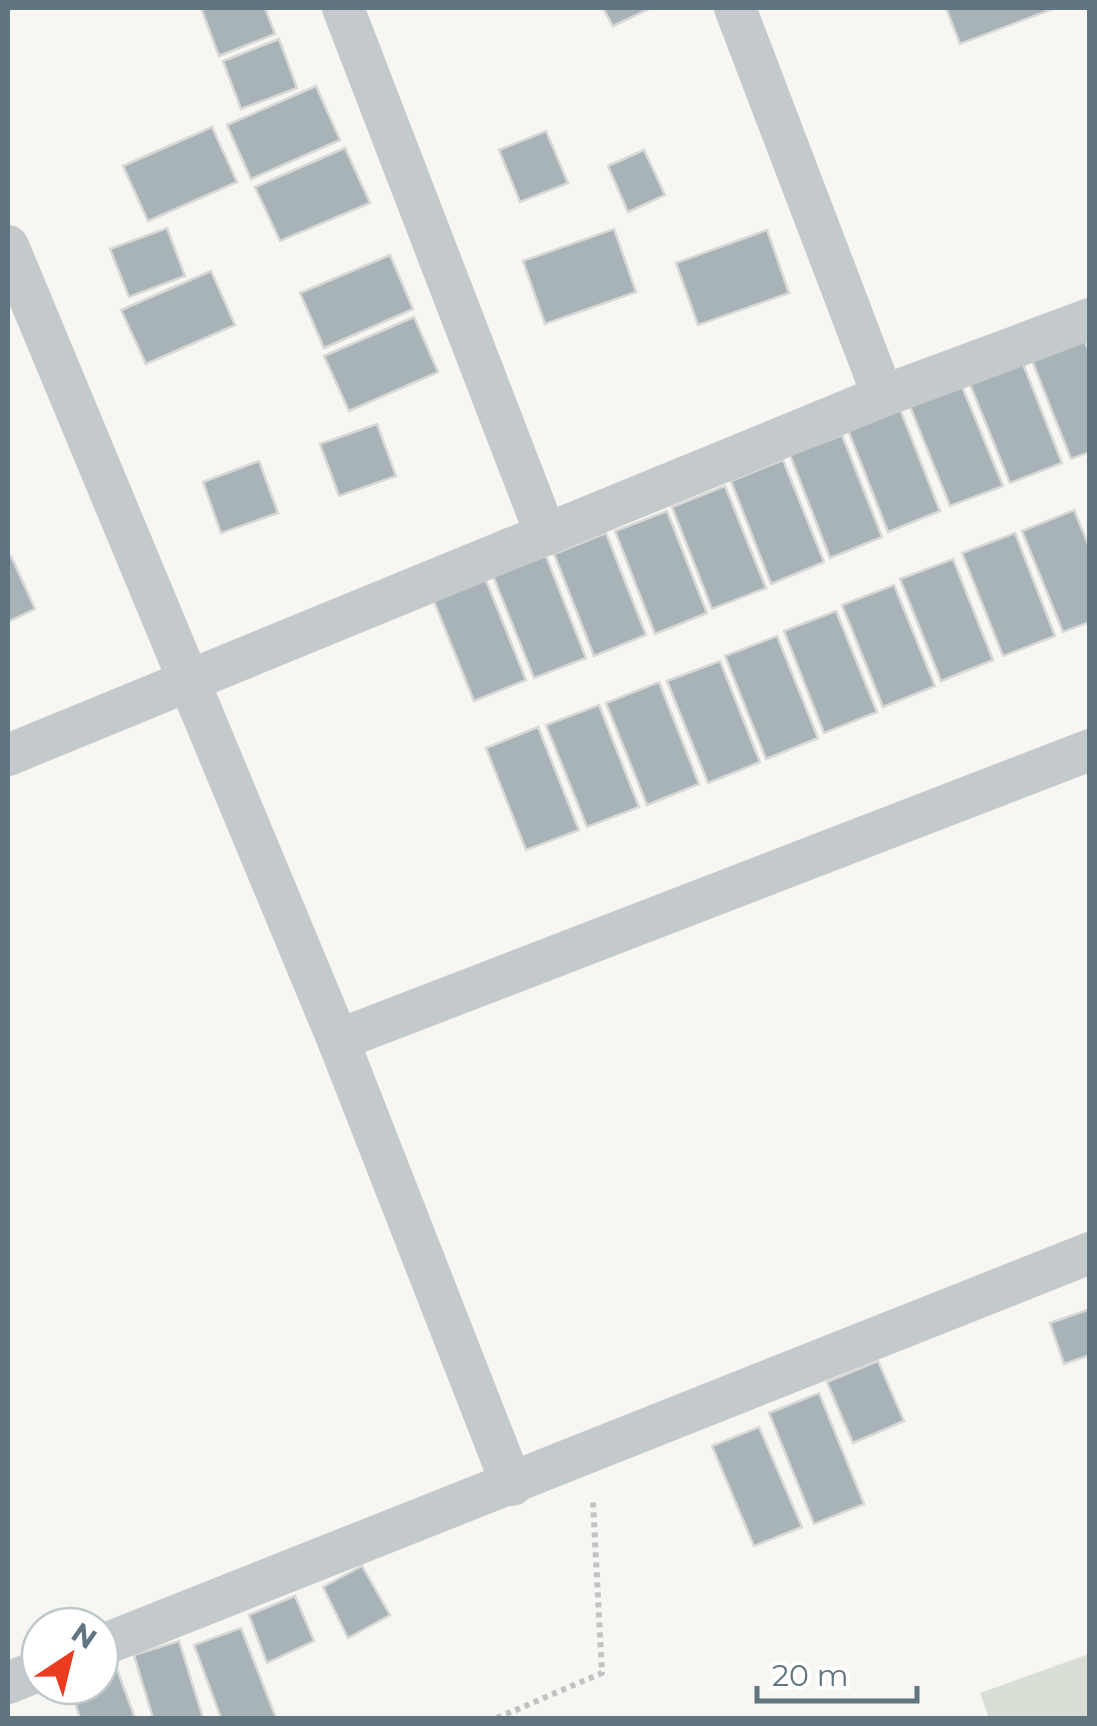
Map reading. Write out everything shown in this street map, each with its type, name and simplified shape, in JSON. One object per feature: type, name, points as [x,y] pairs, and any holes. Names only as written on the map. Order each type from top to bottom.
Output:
[{"type":"street","points":[[343,8],[546,536]]},
{"type":"street","points":[[735,8],[884,396]]},
{"type":"street","points":[[8,246],[338,1040],[512,1485]]},
{"type":"street","points":[[8,755],[884,396],[1090,318]]},
{"type":"street","points":[[338,1040],[1090,750]]},
{"type":"street","points":[[120,1638],[1090,1253]]},
{"type":"path","points":[[496,1718],[602,1673],[592,1493],[596,1451]]},
{"type":"shaded area","points":[[1089,1654],[1089,1718],[989,1718],[980,1693]]},
{"type":"building","points":[[201,8],[265,8],[275,34],[219,56]]},
{"type":"building","points":[[603,8],[651,8],[613,26]]},
{"type":"building","points":[[946,8],[1055,8],[960,44]]},
{"type":"building","points":[[279,39],[297,88],[241,109],[223,61]]},
{"type":"building","points":[[316,86],[340,140],[251,179],[227,125]]},
{"type":"building","points":[[212,127],[237,182],[148,221],[123,166]]},
{"type":"building","points":[[546,131],[568,183],[520,202],[499,150]]},
{"type":"building","points":[[345,148],[370,203],[280,241],[255,187]]},
{"type":"building","points":[[644,150],[665,195],[628,212],[608,166]]},
{"type":"building","points":[[167,228],[185,276],[129,297],[110,249]]},
{"type":"building","points":[[614,229],[636,292],[545,324],[523,261]]},
{"type":"building","points":[[767,230],[789,293],[698,325],[676,263]]},
{"type":"building","points":[[390,255],[413,309],[324,348],[300,293]]},
{"type":"building","points":[[211,271],[235,325],[146,364],[121,310]]},
{"type":"building","points":[[414,317],[438,372],[349,411],[324,356]]},
{"type":"building","points":[[1083,337],[1090,354],[1090,452],[1071,459],[1031,358]]},
{"type":"building","points":[[1022,361],[1062,463],[1010,483],[969,382]]},
{"type":"building","points":[[961,384],[1003,486],[950,506],[909,404]]},
{"type":"building","points":[[900,409],[940,511],[888,532],[848,430]]},
{"type":"building","points":[[377,424],[396,476],[339,496],[320,444]]},
{"type":"building","points":[[842,435],[882,537],[830,558],[790,455]]},
{"type":"building","points":[[783,460],[824,562],[771,584],[731,481]]},
{"type":"building","points":[[259,461],[278,513],[221,533],[203,482]]},
{"type":"building","points":[[725,486],[766,588],[712,609],[672,507]]},
{"type":"building","points":[[1074,510],[1090,549],[1090,622],[1063,632],[1022,531]]},
{"type":"building","points":[[667,511],[707,613],[655,634],[615,531]]},
{"type":"building","points":[[606,533],[646,635],[594,656],[554,554]]},
{"type":"building","points":[[1015,533],[1055,636],[1003,656],[962,553]]},
{"type":"building","points":[[11,556],[35,609],[8,622],[8,557]]},
{"type":"building","points":[[546,556],[586,658],[534,678],[493,576]]},
{"type":"building","points":[[953,559],[993,660],[941,681],[900,579]]},
{"type":"building","points":[[485,578],[526,680],[474,701],[433,599]]},
{"type":"building","points":[[894,585],[935,686],[883,707],[842,605]]},
{"type":"building","points":[[836,611],[877,712],[824,733],[784,631]]},
{"type":"building","points":[[777,636],[818,738],[766,759],[725,656]]},
{"type":"building","points":[[720,661],[760,762],[708,783],[667,681]]},
{"type":"building","points":[[659,682],[699,784],[647,805],[606,703]]},
{"type":"building","points":[[599,705],[639,807],[587,827],[546,725]]},
{"type":"building","points":[[538,727],[579,830],[526,850],[486,748]]},
{"type":"building","points":[[1090,1309],[1090,1355],[1064,1364],[1050,1323]]},
{"type":"building","points":[[878,1361],[904,1421],[853,1443],[827,1382]]},
{"type":"building","points":[[819,1393],[864,1504],[814,1524],[769,1413]]},
{"type":"building","points":[[759,1427],[802,1527],[754,1546],[712,1446]]},
{"type":"building","points":[[362,1566],[390,1615],[348,1638],[323,1587]]},
{"type":"building","points":[[295,1596],[314,1641],[267,1663],[249,1615]]},
{"type":"building","points":[[241,1628],[276,1718],[221,1718],[194,1645]]},
{"type":"building","points":[[179,1641],[203,1718],[153,1718],[134,1655]]},
{"type":"building","points":[[120,1678],[135,1718],[80,1718],[76,1706],[120,1706]]}]
